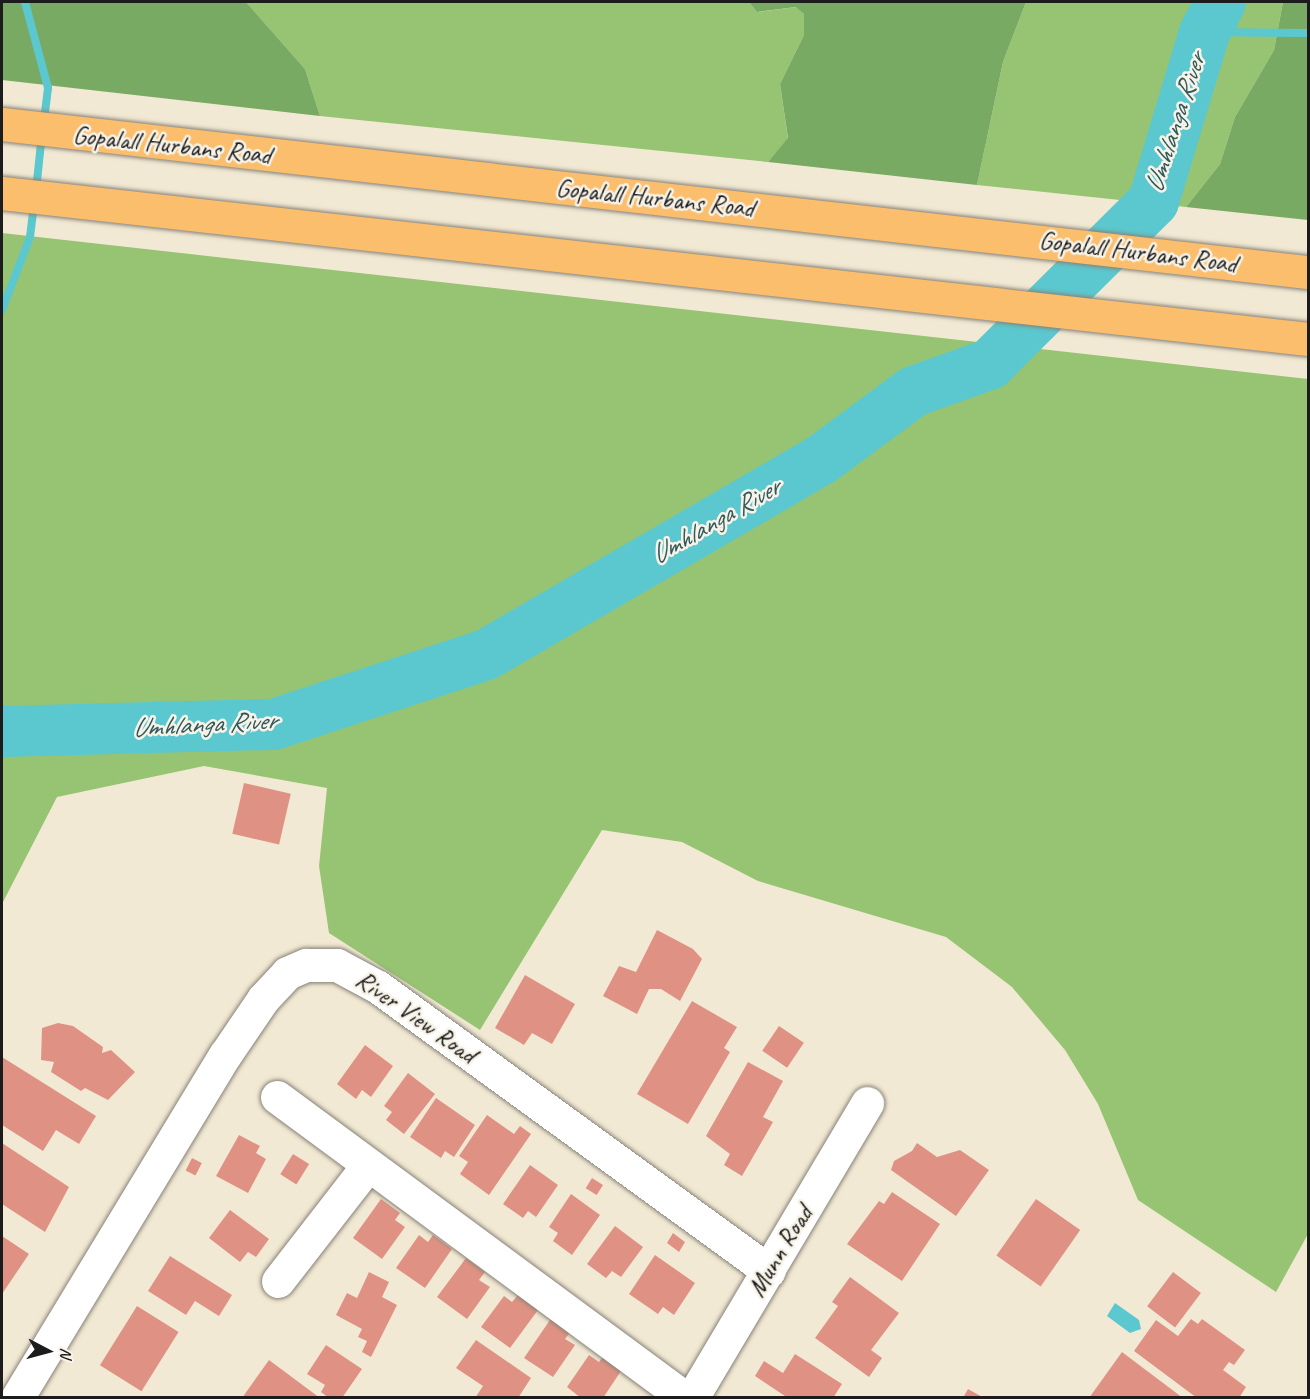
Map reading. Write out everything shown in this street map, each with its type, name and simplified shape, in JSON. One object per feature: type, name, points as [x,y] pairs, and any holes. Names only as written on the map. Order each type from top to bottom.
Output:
[{"type":"main road","name":"Gopalall Hurbans Road","points":[[2,124],[1308,272]]},
{"type":"main road","points":[[2,193],[900,293],[1211,325],[1308,339]]},
{"type":"street","name":"River View Road","points":[[17,1398],[225,1055],[271,991],[287,974],[306,965],[337,965],[378,987],[769,1270]]},
{"type":"street","points":[[277,1097],[685,1398]]},
{"type":"street","name":"Munn Road","points":[[692,1398],[867,1103]]},
{"type":"street","points":[[278,1281],[368,1165]]},
{"type":"green space","points":[[2,2],[246,2],[305,69],[320,116],[2,80]]},
{"type":"green space","points":[[246,2],[749,2],[757,12],[797,7],[804,14],[804,35],[780,84],[788,139],[768,162],[320,116],[305,69]]},
{"type":"green space","points":[[749,2],[1026,2],[1003,62],[977,185],[768,162],[788,138],[780,84],[804,35],[804,14],[796,7],[757,12]]},
{"type":"green space","points":[[1026,2],[1283,2],[1274,50],[1235,117],[1220,164],[1186,207],[977,185],[1003,62]]},
{"type":"green space","points":[[1283,2],[1308,2],[1308,220],[1186,207],[1220,164],[1235,117],[1274,50]]},
{"type":"green space","points":[[2,233],[1308,379],[1308,1234],[1276,1292],[1138,1200],[1098,1104],[1065,1050],[1012,987],[946,937],[758,881],[682,842],[602,830],[480,1030],[329,933],[319,866],[327,788],[204,766],[57,797],[2,904]]},
{"type":"water","points":[[1115,1303],[1139,1320],[1141,1329],[1130,1333],[1107,1316]]},
{"type":"building","points":[[244,783],[291,794],[279,844],[232,834]]},
{"type":"building","points":[[657,930],[693,949],[702,959],[680,1001],[661,989],[649,989],[637,1014],[603,996],[619,966],[636,972]]},
{"type":"building","points":[[525,975],[575,1004],[552,1044],[532,1033],[524,1045],[495,1028]]},
{"type":"building","points":[[692,1001],[737,1027],[724,1048],[730,1052],[688,1124],[637,1094]]},
{"type":"building","points":[[58,1023],[73,1026],[103,1047],[102,1053],[111,1050],[135,1072],[108,1100],[85,1088],[81,1091],[51,1072],[54,1062],[41,1060],[42,1028]]},
{"type":"building","points":[[779,1026],[804,1043],[787,1068],[762,1051]]},
{"type":"building","points":[[365,1045],[393,1066],[371,1097],[362,1090],[356,1099],[337,1084]]},
{"type":"building","points":[[2,1057],[96,1116],[79,1144],[56,1130],[43,1151],[2,1125]]},
{"type":"building","points":[[748,1062],[783,1081],[763,1117],[773,1122],[742,1176],[724,1165],[730,1154],[706,1136]]},
{"type":"building","points":[[408,1073],[435,1094],[404,1134],[386,1120],[392,1112],[384,1106]]},
{"type":"building","points":[[436,1098],[475,1125],[454,1157],[445,1151],[441,1158],[410,1137]]},
{"type":"building","points":[[487,1115],[514,1134],[520,1126],[531,1134],[489,1195],[460,1174],[468,1162],[459,1156]]},
{"type":"building","points":[[239,1135],[260,1146],[256,1153],[266,1159],[248,1193],[216,1176]]},
{"type":"building","points":[[2,1143],[69,1187],[45,1232],[2,1204]]},
{"type":"building","points":[[917,1143],[937,1157],[960,1150],[989,1170],[956,1216],[891,1170],[894,1161],[912,1151]]},
{"type":"building","points":[[293,1154],[309,1164],[296,1184],[280,1174]]},
{"type":"building","points":[[192,1158],[202,1163],[195,1175],[186,1170]]},
{"type":"building","points":[[530,1165],[558,1185],[536,1217],[528,1211],[523,1218],[503,1204]]},
{"type":"building","points":[[592,1178],[603,1185],[597,1195],[586,1188]]},
{"type":"building","points":[[892,1192],[940,1224],[902,1281],[847,1244],[879,1201],[884,1204]]},
{"type":"building","points":[[571,1194],[600,1215],[572,1255],[553,1241],[558,1233],[549,1227]]},
{"type":"building","points":[[381,1199],[400,1213],[395,1220],[405,1227],[382,1259],[353,1238]]},
{"type":"building","points":[[1036,1199],[1080,1230],[1041,1286],[996,1256]]},
{"type":"building","points":[[230,1210],[269,1239],[256,1257],[248,1252],[240,1262],[209,1238]]},
{"type":"building","points":[[615,1226],[643,1247],[621,1277],[612,1271],[606,1278],[587,1264]]},
{"type":"building","points":[[673,1233],[685,1242],[679,1252],[667,1243]]},
{"type":"building","points":[[419,1235],[428,1242],[433,1235],[452,1249],[425,1288],[396,1268]]},
{"type":"building","points":[[2,1236],[29,1254],[2,1294]]},
{"type":"building","points":[[655,1255],[695,1283],[674,1315],[663,1307],[658,1314],[629,1294]]},
{"type":"building","points":[[170,1256],[232,1295],[219,1316],[195,1301],[186,1315],[148,1291]]},
{"type":"building","points":[[466,1258],[485,1272],[479,1280],[490,1287],[467,1319],[437,1297]]},
{"type":"building","points":[[369,1272],[389,1282],[382,1297],[397,1305],[371,1357],[362,1352],[367,1341],[358,1337],[362,1329],[336,1315],[347,1293],[357,1298]]},
{"type":"building","points":[[1173,1272],[1201,1293],[1175,1327],[1147,1306]]},
{"type":"building","points":[[850,1277],[899,1313],[871,1350],[882,1358],[869,1377],[815,1338],[838,1306],[832,1302]]},
{"type":"building","points":[[518,1295],[538,1310],[510,1348],[481,1327],[504,1296],[512,1302]]},
{"type":"building","points":[[137,1306],[179,1332],[141,1391],[100,1365]]},
{"type":"building","points":[[552,1317],[571,1331],[565,1339],[575,1345],[553,1377],[524,1358]]},
{"type":"building","points":[[1191,1319],[1198,1324],[1202,1319],[1245,1350],[1234,1365],[1229,1362],[1223,1370],[1246,1387],[1239,1398],[1197,1398],[1134,1351],[1156,1320],[1178,1336]]},
{"type":"building","points":[[476,1340],[531,1378],[518,1398],[475,1398],[483,1386],[456,1368]]},
{"type":"building","points":[[326,1345],[362,1369],[342,1398],[329,1398],[321,1392],[325,1385],[307,1374]]},
{"type":"building","points":[[1122,1352],[1183,1398],[1089,1398]]},
{"type":"building","points":[[795,1354],[842,1384],[833,1398],[788,1398],[755,1376],[764,1361],[783,1373]]},
{"type":"building","points":[[589,1355],[599,1362],[604,1355],[623,1368],[603,1398],[581,1398],[567,1387]]},
{"type":"building","points":[[269,1360],[320,1398],[242,1398]]},
{"type":"building","points":[[968,1389],[984,1398],[963,1398]]},
{"type":"waterway","points":[[25,2],[48,88],[44,121]]},
{"type":"waterway","name":"Umhlanga River","points":[[2,731],[273,724],[486,654],[821,459],[913,391],[989,364],[1153,201],[1204,32],[1220,2]]},
{"type":"waterway","points":[[1204,32],[1308,33]]},
{"type":"waterway","points":[[36,190],[42,134]]},
{"type":"waterway","points":[[2,310],[30,237],[34,202]]}]
